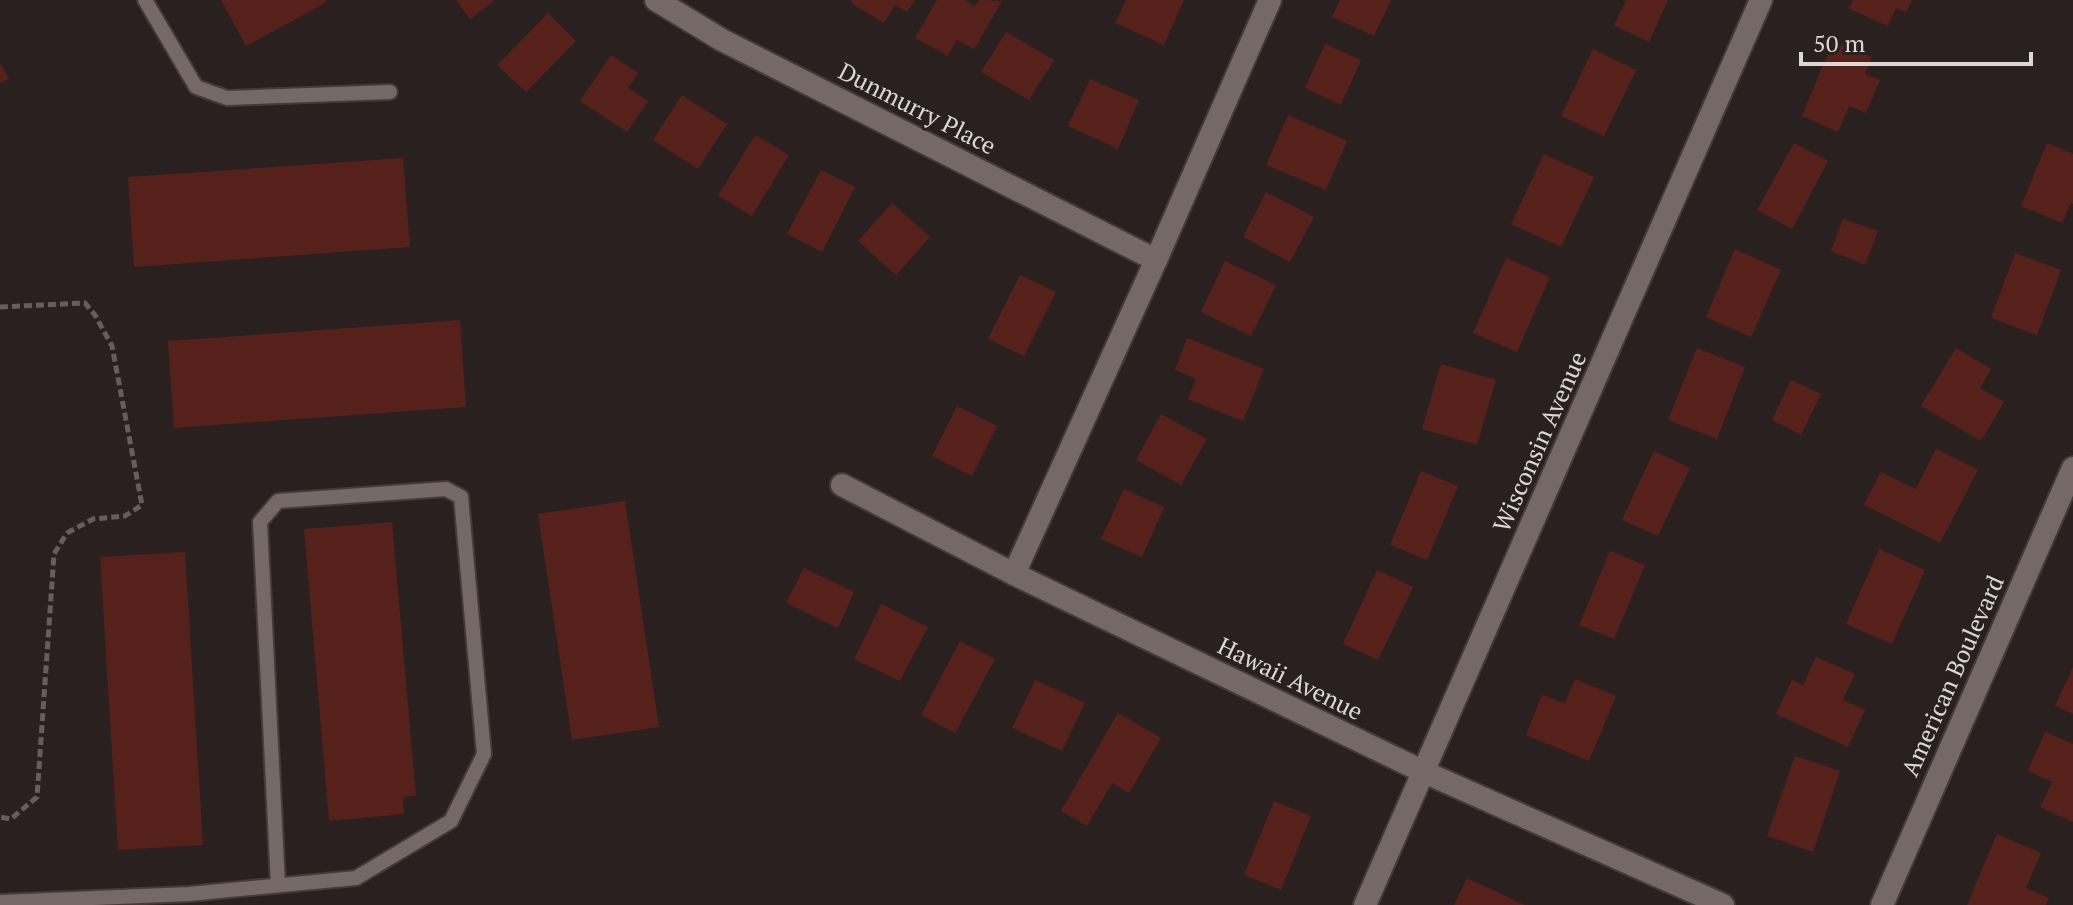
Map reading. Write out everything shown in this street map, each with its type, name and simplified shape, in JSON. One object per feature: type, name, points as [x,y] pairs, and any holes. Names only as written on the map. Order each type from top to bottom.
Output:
[{"type":"street","name":"Dunmurry Place","points":[[656,0],[722,40],[1156,260]]},
{"type":"street","points":[[1014,574],[1270,0]]},
{"type":"street","name":"Wisconsin Avenue","points":[[1365,905],[1761,0]]},
{"type":"street","name":"American Boulevard","points":[[1882,905],[2073,468]]},
{"type":"street","name":"Hawaii Avenue","points":[[842,485],[1014,574],[1424,772],[1723,905]]},
{"type":"lane","points":[[145,0],[196,87],[227,98],[390,92]]},
{"type":"lane","points":[[0,902],[189,894],[356,878],[451,821],[484,754],[461,497],[446,489],[278,501],[260,522],[278,885]]},
{"type":"path","points":[[0,307],[85,303],[95,315],[112,346],[142,505],[125,516],[93,519],[67,533],[54,554],[37,797],[11,819],[0,817]]},
{"type":"building","points":[[221,0],[325,0],[327,2],[246,46]]},
{"type":"building","points":[[456,0],[495,0],[470,19]]},
{"type":"building","points":[[852,0],[915,0],[907,12],[895,5],[884,23],[851,3]]},
{"type":"building","points":[[937,0],[964,0],[975,6],[979,0],[1002,1],[974,49],[957,40],[948,56],[915,38]]},
{"type":"building","points":[[1126,0],[1184,0],[1164,45],[1115,23]]},
{"type":"building","points":[[1340,0],[1391,0],[1374,36],[1332,17]]},
{"type":"building","points":[[1626,0],[1668,0],[1649,42],[1614,26]]},
{"type":"building","points":[[1853,0],[1912,0],[1906,12],[1896,8],[1888,26],[1849,9]]},
{"type":"building","points":[[548,13],[576,41],[526,92],[497,65]]},
{"type":"building","points":[[1006,32],[1054,60],[1029,100],[981,72]]},
{"type":"building","points":[[1833,41],[1872,57],[1865,74],[1880,80],[1866,113],[1849,106],[1838,132],[1802,116]]},
{"type":"building","points":[[1325,44],[1361,60],[1341,105],[1305,88]]},
{"type":"building","points":[[1593,49],[1636,70],[1604,136],[1561,116]]},
{"type":"building","points":[[611,55],[638,73],[628,88],[648,101],[627,132],[580,101]]},
{"type":"building","points":[[0,63],[9,79],[0,83]]},
{"type":"building","points":[[1090,79],[1139,100],[1118,149],[1068,126]]},
{"type":"building","points":[[682,95],[727,124],[698,169],[653,140]]},
{"type":"building","points":[[1288,115],[1347,141],[1326,190],[1266,165]]},
{"type":"building","points":[[755,135],[789,155],[752,216],[718,196]]},
{"type":"building","points":[[1794,143],[1828,161],[1792,229],[1757,210]]},
{"type":"building","points":[[2047,143],[2073,154],[2073,204],[2062,223],[2021,206]]},
{"type":"building","points":[[1544,154],[1594,177],[1561,247],[1511,224]]},
{"type":"building","points":[[403,158],[410,247],[134,267],[128,177]]},
{"type":"building","points":[[821,170],[855,187],[822,252],[787,234]]},
{"type":"building","points":[[1266,192],[1314,217],[1290,262],[1243,237]]},
{"type":"building","points":[[892,203],[930,237],[896,275],[858,241]]},
{"type":"building","points":[[1843,219],[1878,231],[1865,265],[1831,251]]},
{"type":"building","points":[[1735,249],[1781,270],[1751,337],[1706,317]]},
{"type":"building","points":[[2015,253],[2061,270],[2037,335],[1991,318]]},
{"type":"building","points":[[1506,258],[1550,277],[1517,352],[1473,333]]},
{"type":"building","points":[[1225,261],[1276,285],[1251,336],[1201,312]]},
{"type":"building","points":[[1020,275],[1056,292],[1024,356],[988,339]]},
{"type":"building","points":[[460,320],[466,407],[174,428],[168,341]]},
{"type":"building","points":[[1187,338],[1264,369],[1243,421],[1188,399],[1196,379],[1175,370]]},
{"type":"building","points":[[1697,348],[1745,367],[1717,439],[1668,420]]},
{"type":"building","points":[[1956,348],[1991,369],[1980,388],[2004,402],[1981,441],[1921,406]]},
{"type":"building","points":[[1441,364],[1496,380],[1477,445],[1422,429]]},
{"type":"building","points":[[1791,380],[1821,394],[1801,435],[1772,420]]},
{"type":"building","points":[[957,406],[997,426],[972,476],[932,456]]},
{"type":"building","points":[[1161,414],[1207,439],[1181,485],[1136,460]]},
{"type":"building","points":[[1936,449],[1978,470],[1940,543],[1864,505],[1881,472],[1916,489]]},
{"type":"building","points":[[1654,451],[1690,468],[1658,536],[1622,520]]},
{"type":"building","points":[[1421,471],[1458,486],[1427,560],[1390,545]]},
{"type":"building","points":[[1124,489],[1164,507],[1142,557],[1101,539]]},
{"type":"building","points":[[625,501],[659,727],[572,740],[538,514]]},
{"type":"building","points":[[392,522],[416,796],[403,797],[404,814],[329,821],[304,529]]},
{"type":"building","points":[[1879,549],[1925,570],[1892,644],[1846,624]]},
{"type":"building","points":[[1610,551],[1645,565],[1614,639],[1579,625]]},
{"type":"building","points":[[185,552],[203,845],[118,850],[100,557]]},
{"type":"building","points":[[804,568],[854,592],[838,628],[786,603]]},
{"type":"building","points":[[1377,570],[1413,587],[1378,660],[1343,644]]},
{"type":"building","points":[[881,604],[928,627],[900,681],[854,659]]},
{"type":"building","points":[[960,641],[995,659],[955,733],[921,715]]},
{"type":"building","points":[[1816,657],[1855,674],[1843,700],[1865,710],[1848,747],[1776,714],[1792,680],[1803,685]]},
{"type":"building","points":[[2073,667],[2073,714],[2055,706]]},
{"type":"building","points":[[1575,679],[1616,696],[1589,761],[1526,735],[1542,695],[1565,703]]},
{"type":"building","points":[[1035,680],[1085,703],[1062,751],[1012,728]]},
{"type":"building","points":[[1118,713],[1161,738],[1129,793],[1112,783],[1087,826],[1061,811]]},
{"type":"building","points":[[2045,732],[2073,744],[2073,822],[2040,807],[2052,782],[2028,771]]},
{"type":"building","points":[[1795,756],[1840,771],[1813,852],[1767,836]]},
{"type":"building","points":[[1274,801],[1311,816],[1281,890],[1244,875]]},
{"type":"building","points":[[1997,834],[2041,853],[2026,888],[2049,898],[2046,905],[1967,905]]},
{"type":"building","points":[[1467,878],[1525,905],[1454,905]]}]
